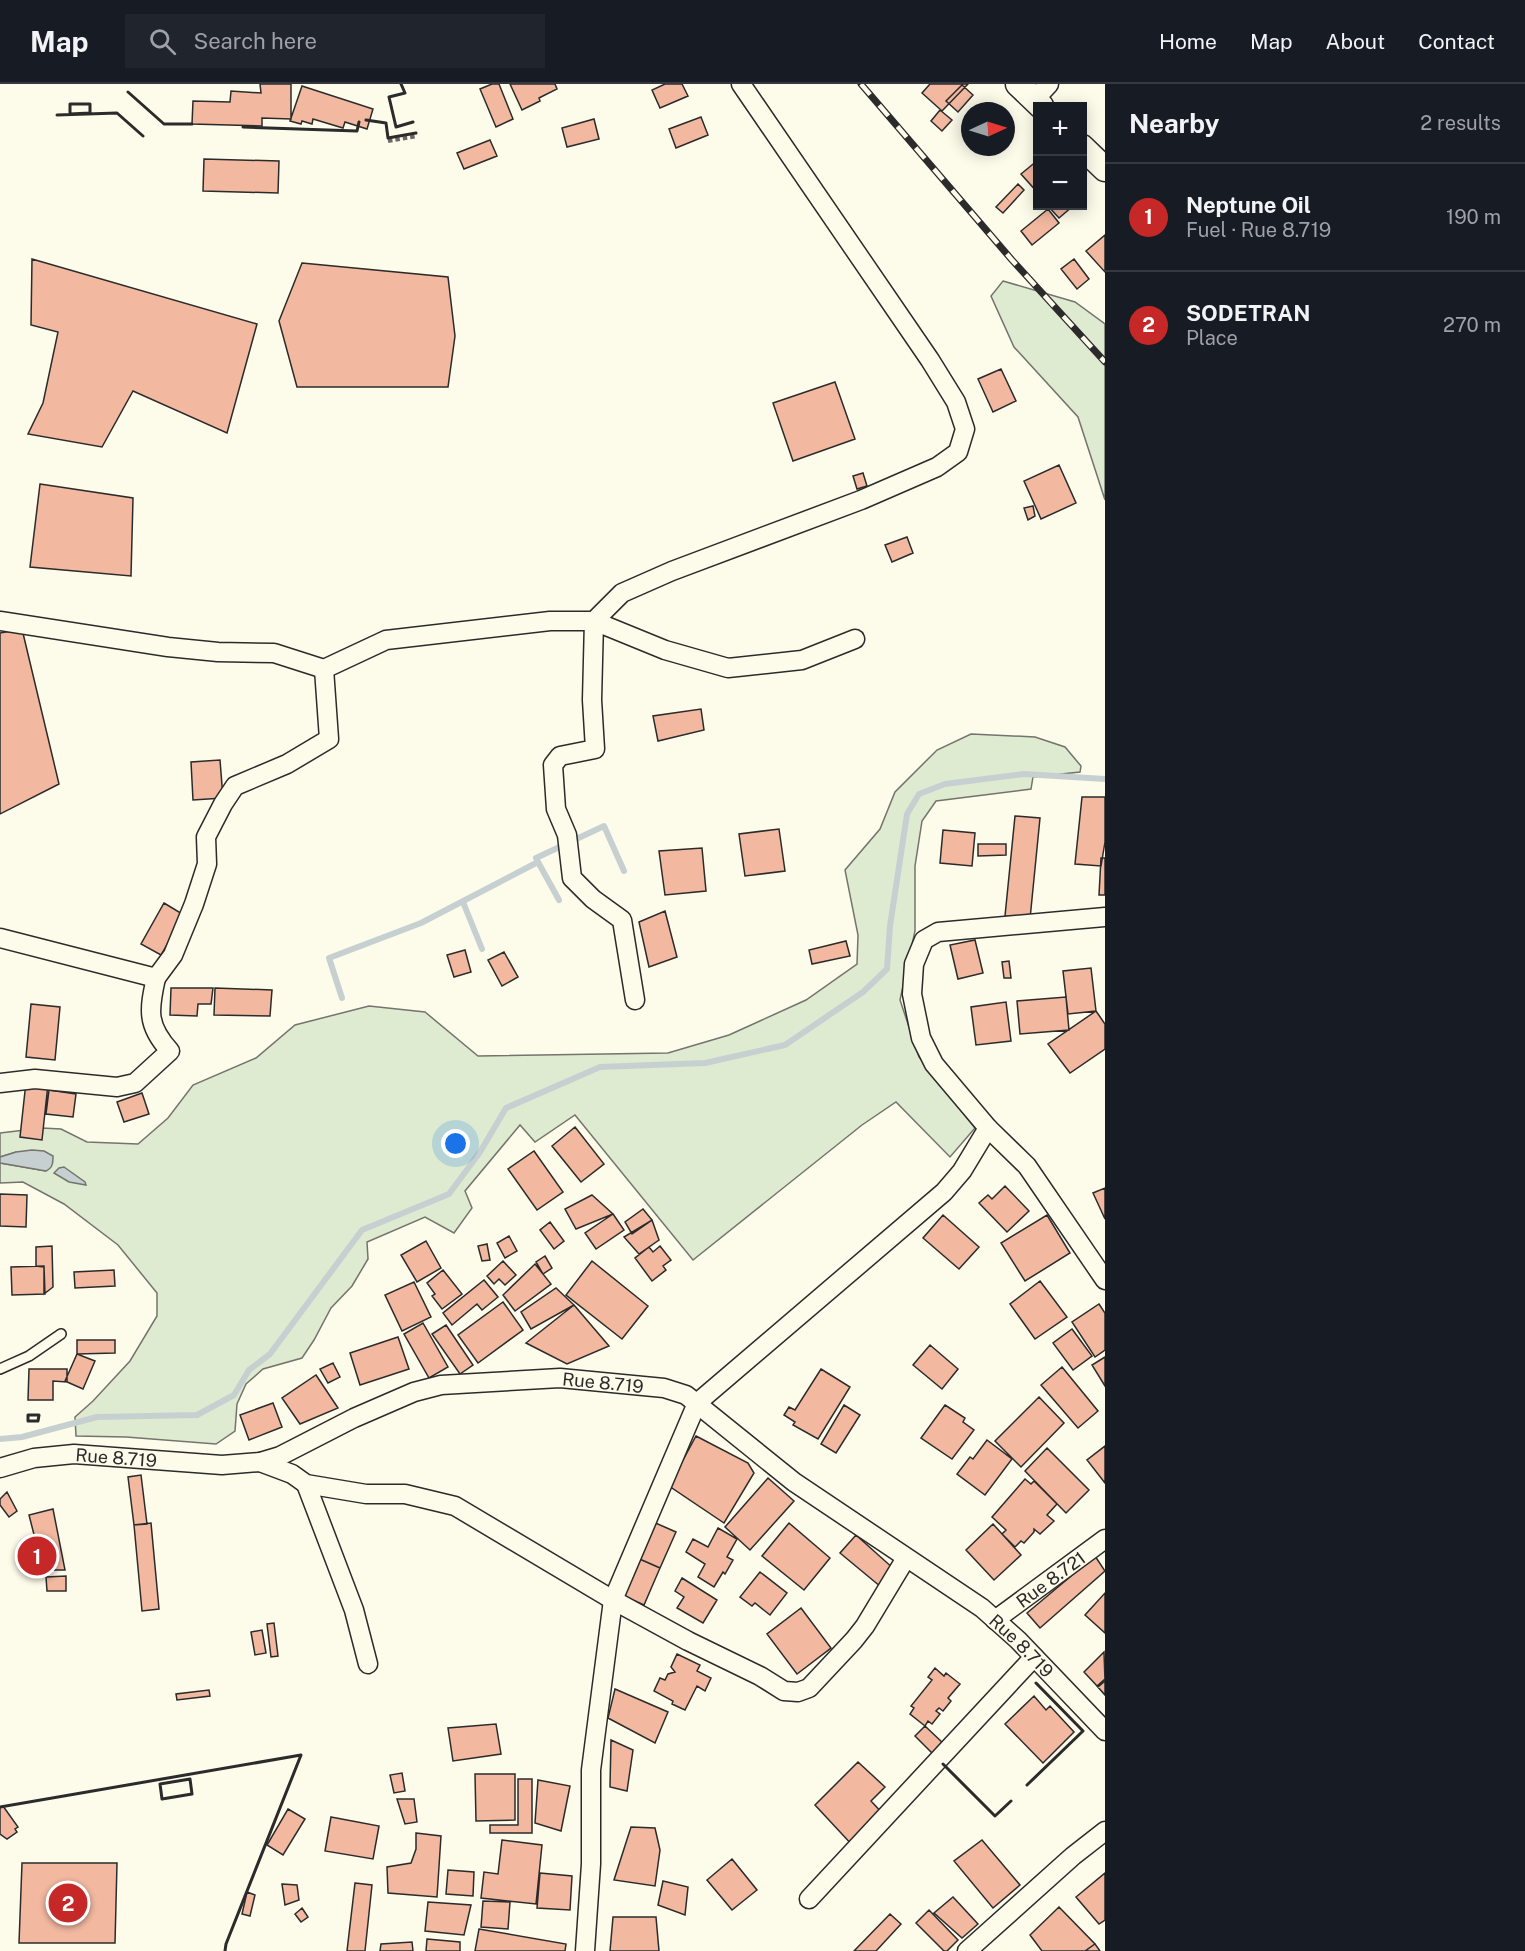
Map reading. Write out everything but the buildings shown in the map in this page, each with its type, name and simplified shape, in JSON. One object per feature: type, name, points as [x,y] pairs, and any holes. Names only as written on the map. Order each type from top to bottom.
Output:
[{"type":"street","points":[[634,1000],[622,920],[593,899],[572,878],[567,835],[556,809],[553,765],[560,756],[595,749],[592,699],[594,621],[622,593],[861,500],[937,467],[958,452],[965,429],[956,402],[930,360],[741,84]]},
{"type":"street","points":[[1087,151],[1105,169]]},
{"type":"street","points":[[0,621],[168,647],[218,652],[274,653],[324,669],[386,640],[550,621],[594,621],[665,650],[728,668],[802,660],[855,639]]},
{"type":"street","points":[[0,1083],[35,1079],[117,1087],[135,1083],[170,1051],[158,1038],[149,1010],[156,978],[173,956],[195,904],[207,864],[206,837],[235,786],[287,764],[329,739],[324,669]]},
{"type":"street","points":[[1105,917],[938,932],[924,940],[914,964],[912,994],[921,1038],[934,1064],[988,1128],[1027,1166],[1105,1280]]},
{"type":"street","points":[[0,938],[156,978]]},
{"type":"street","points":[[585,1951],[591,1864],[591,1770],[613,1600],[697,1403],[944,1192],[962,1171],[988,1128]]},
{"type":"street","name":"Rue 8.719","points":[[0,1468],[34,1458],[74,1454],[222,1465],[260,1462],[280,1456],[354,1418],[414,1392],[441,1385],[560,1377],[664,1388],[686,1395],[794,1482],[963,1595],[995,1620],[1034,1657],[1105,1731]]},
{"type":"street","points":[[260,1462],[292,1474],[306,1484],[366,1494],[405,1494],[455,1506],[613,1600],[688,1641],[760,1676],[784,1691],[798,1692],[809,1688],[860,1633],[906,1558]]},
{"type":"street","points":[[306,1484],[354,1610],[368,1664]]},
{"type":"street","name":"Rue 8.721","points":[[995,1620],[1105,1539]]},
{"type":"street","points":[[809,1899],[1034,1657]]},
{"type":"street","points":[[967,1951],[1073,1856],[1105,1831]]},
{"type":"lane","points":[[0,1369],[29,1356],[61,1334]]},
{"type":"path","points":[[388,141],[417,136]]},
{"type":"green space","points":[[1003,281],[1075,302],[1105,324],[1105,500],[1078,417],[1014,347],[991,296]]},
{"type":"green space","points":[[971,734],[1035,737],[1065,747],[1081,766],[1080,772],[1033,777],[1031,789],[936,801],[922,821],[915,866],[915,931],[900,1000],[919,1057],[975,1128],[950,1157],[896,1102],[862,1125],[693,1260],[575,1115],[535,1142],[520,1125],[465,1191],[472,1208],[454,1233],[425,1217],[367,1242],[368,1259],[352,1286],[331,1308],[302,1358],[263,1369],[246,1384],[237,1404],[235,1431],[216,1444],[126,1437],[76,1436],[75,1417],[130,1361],[157,1316],[157,1293],[118,1245],[64,1204],[23,1182],[0,1183],[0,1163],[46,1171],[16,1152],[0,1157],[0,1133],[42,1128],[61,1129],[87,1142],[138,1144],[168,1118],[193,1085],[256,1058],[295,1025],[369,1006],[425,1012],[478,1056],[668,1053],[729,1035],[806,1000],[857,964],[858,935],[845,870],[880,829],[895,792],[937,750]]},
{"type":"shaded area","points":[[32,1150],[44,1151],[53,1156],[50,1168],[46,1171],[0,1163],[0,1157]]},
{"type":"shaded area","points":[[64,1167],[86,1185],[69,1182],[54,1173]]},
{"type":"waterway","points":[[0,1439],[22,1437],[97,1417],[197,1415],[234,1395],[249,1370],[270,1354],[362,1230],[449,1194],[480,1152],[506,1108],[600,1067],[705,1063],[785,1045],[863,992],[887,969],[890,926],[907,814],[919,794],[945,784],[1024,774],[1105,779]]},
{"type":"waterway","points":[[342,998],[329,958],[421,923],[538,862],[536,858],[604,826],[624,871]]},
{"type":"waterway","points":[[538,862],[559,900]]},
{"type":"waterway","points":[[463,902],[482,949]]},
{"type":"railway","points":[[861,84],[1012,260],[1105,362]]},
{"type":"wall","points":[[401,84],[405,93],[389,97],[396,127],[413,122]]},
{"type":"wall","points":[[128,92],[164,124],[192,124]]},
{"type":"wall","points":[[70,104],[90,104],[90,113],[70,114],[70,104]]},
{"type":"wall","points":[[57,115],[117,113],[143,136]]},
{"type":"wall","points":[[366,120],[386,123],[388,138],[416,133]]},
{"type":"wall","points":[[243,127],[357,131],[359,122]]},
{"type":"wall","points":[[28,1415],[39,1415],[38,1421],[28,1421],[28,1415]]},
{"type":"wall","points":[[1027,1785],[1083,1731],[1036,1683]]},
{"type":"wall","points":[[0,1807],[301,1755],[225,1951]]},
{"type":"wall","points":[[943,1764],[995,1816],[1011,1801]]},
{"type":"wall","points":[[190,1779],[192,1794],[162,1799],[160,1784],[190,1779]]},
{"type":"place","name":"Neptune Oil","points":[[37,1556]]},
{"type":"place","name":"SODETRAN","points":[[68,1903]]}]
